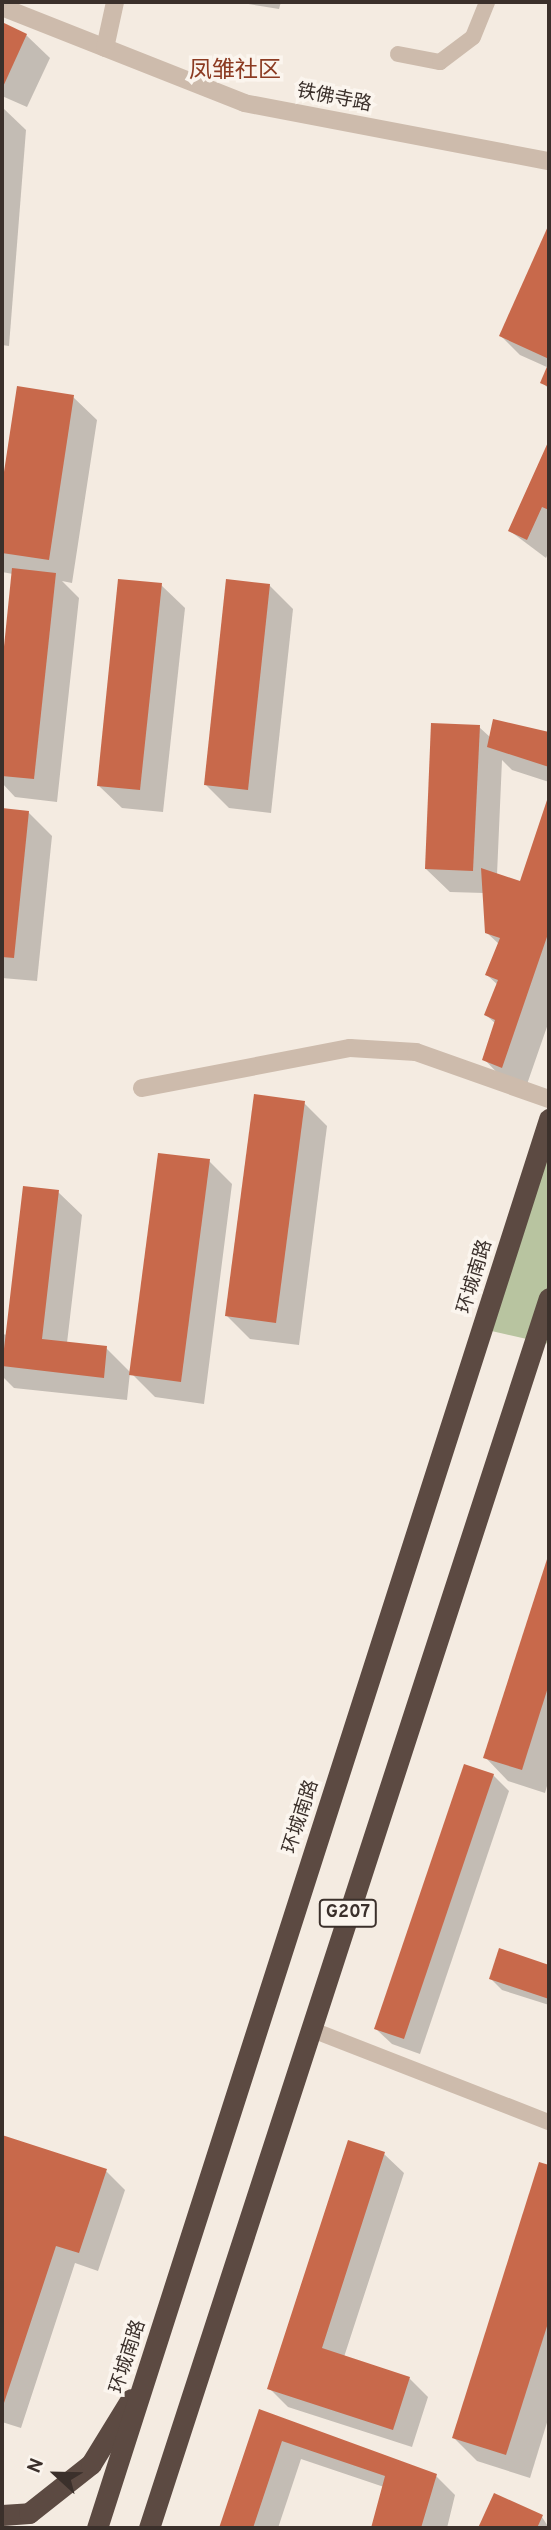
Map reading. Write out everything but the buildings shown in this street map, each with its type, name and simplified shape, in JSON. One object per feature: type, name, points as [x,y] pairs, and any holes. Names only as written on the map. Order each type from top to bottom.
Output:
[{"type":"highway","name":"环城南路","points":[[97,2528],[549,1119]]},
{"type":"highway","name":"G207","points":[[149,2528],[310,2029],[545,1325],[549,1298]]},
{"type":"highway","points":[[2,2515],[29,2513],[91,2465],[150,2367]]},
{"type":"street","points":[[105,48],[115,2]]},
{"type":"street","name":"铁佛寺路","points":[[2,7],[244,103],[549,161]]},
{"type":"street","points":[[142,1088],[350,1048],[416,1052],[549,1099]]},
{"type":"lane","points":[[398,54],[440,62],[473,37],[487,2]]},
{"type":"lane","points":[[310,2029],[549,2122]]},
{"type":"green space","points":[[549,1119],[549,1344],[483,1329]]},
{"type":"district","name":"凤雏社区","points":[[235,72]]}]
